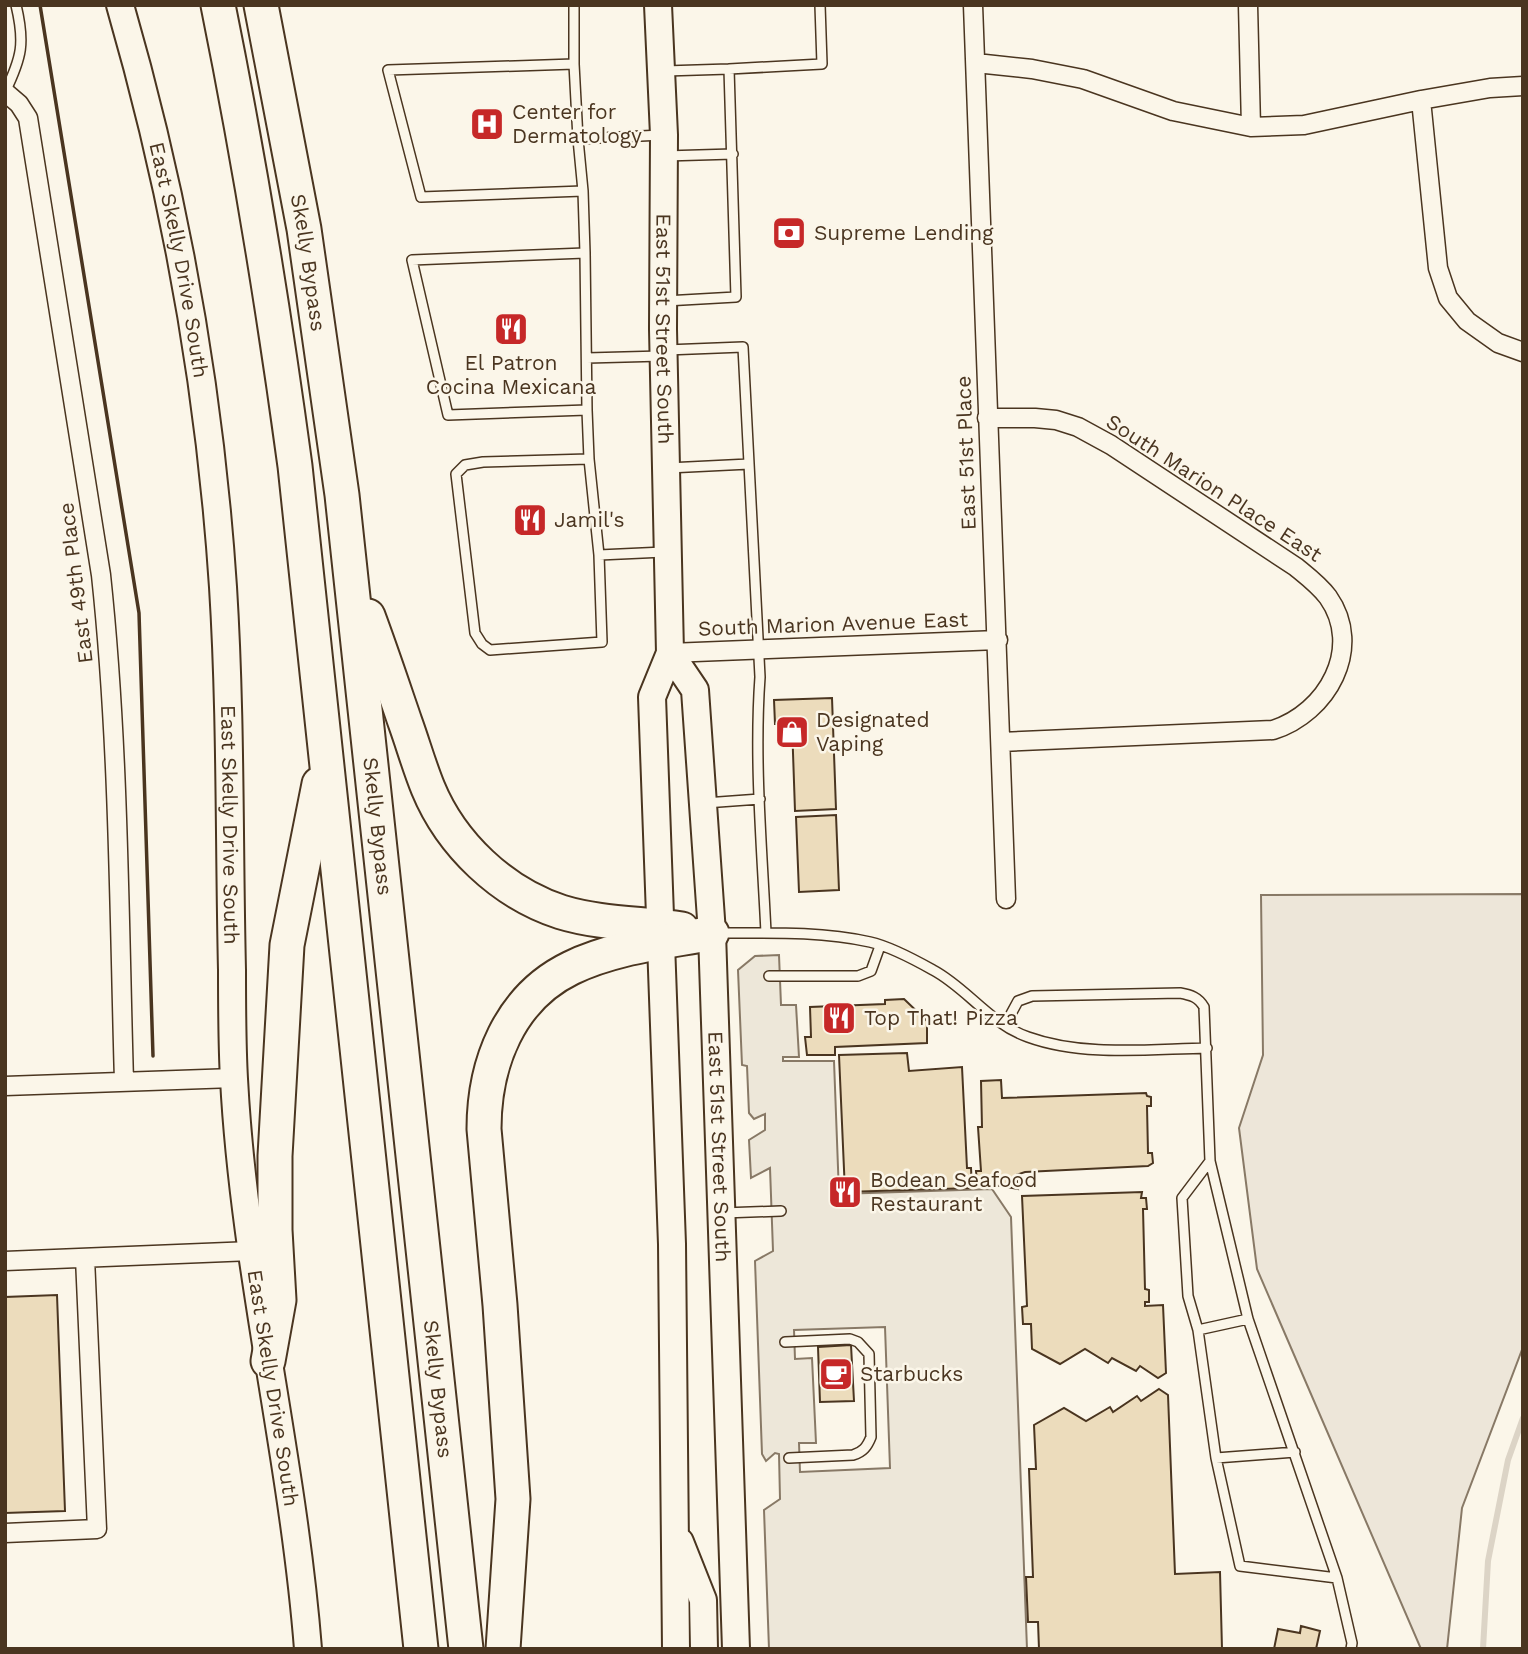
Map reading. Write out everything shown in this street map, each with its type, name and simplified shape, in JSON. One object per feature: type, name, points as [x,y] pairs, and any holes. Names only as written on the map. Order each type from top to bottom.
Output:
[{"type":"highway","name":"Skelly Bypass","points":[[218,5],[254,185],[295,466],[421,1649]]},
{"type":"highway","name":"Skelly Bypass","points":[[261,5],[304,229],[325,364],[350,562],[466,1649]]},
{"type":"highway","points":[[350,562],[428,789],[447,824],[470,853],[502,882],[562,912],[661,934],[712,933]]},
{"type":"highway","points":[[268,1361],[279,1300],[275,1156],[287,945],[326,751]]},
{"type":"highway","points":[[503,1649],[513,1499],[500,1305],[484,1129],[486,1088],[501,1038],[518,1009],[544,986],[570,968],[661,934]]},
{"type":"main road","name":"East Skelly Drive South","points":[[120,5],[141,78],[178,240],[193,321],[216,496],[223,591],[234,1078],[252,1251],[299,1566],[308,1649]]},
{"type":"main road","name":"East 51st Street South","points":[[658,5],[664,145],[663,301],[670,653],[652,697],[672,1244],[676,1649]]},
{"type":"main road","name":"East 51st Street South","points":[[670,653],[695,690],[712,933],[736,1649]]},
{"type":"main road","points":[[674,1528],[703,1600],[704,1649]]},
{"type":"street","name":"East 51st Place","points":[[973,5],[1006,899]]},
{"type":"street","points":[[1248,5],[1251,127]]},
{"type":"street","points":[[975,63],[1032,69],[1083,79],[1173,111],[1251,127],[1304,125],[1421,100],[1490,88],[1523,86]]},
{"type":"street","name":"East 49th Place","points":[[5,92],[19,104],[28,118],[101,576],[112,724],[124,1082]]},
{"type":"street","points":[[1421,100],[1438,268],[1448,298],[1466,321],[1498,343],[1523,352]]},
{"type":"street","name":"South Marion Place East","points":[[987,418],[1056,420],[1078,427],[1111,445],[1315,582],[1329,598],[1341,636],[1337,668],[1325,695],[1304,716],[1290,725],[1273,730],[1001,742]]},
{"type":"street","name":"South Marion Avenue East","points":[[670,653],[998,640]]},
{"type":"street","points":[[5,1086],[234,1078]]},
{"type":"street","points":[[5,1261],[252,1251]]},
{"type":"street","points":[[5,1533],[97,1529],[85,1258]]},
{"type":"lane","points":[[5,92],[17,67],[23,43],[16,5]]},
{"type":"lane","points":[[574,5],[574,64],[583,191],[589,459],[599,555],[601,642],[490,650],[475,634],[456,474],[465,465],[483,461],[589,459]]},
{"type":"lane","points":[[661,71],[822,64],[820,5]]},
{"type":"lane","points":[[574,64],[388,70],[421,197],[583,191]]},
{"type":"lane","points":[[663,301],[736,297],[729,69]]},
{"type":"lane","points":[[578,139],[664,145],[733,154]]},
{"type":"lane","points":[[585,253],[412,260],[448,415],[587,410]]},
{"type":"lane","points":[[587,358],[743,347],[760,677],[760,800],[766,933]]},
{"type":"lane","points":[[666,468],[749,464]]},
{"type":"lane","points":[[599,555],[668,552]]},
{"type":"lane","points":[[703,803],[760,800]]},
{"type":"lane","points":[[712,933],[809,933],[873,943],[935,970],[1005,1026],[1026,1037],[1064,1047],[1207,1048]]},
{"type":"lane","points":[[768,976],[858,976],[871,971],[880,946]]},
{"type":"lane","points":[[1005,1026],[1018,1001],[1032,996],[1180,993],[1192,995],[1200,1000],[1204,1007],[1210,1161],[1248,1319],[1337,1578],[1352,1643],[1351,1649]]},
{"type":"lane","points":[[1210,1161],[1181,1198],[1188,1296],[1198,1330],[1216,1458],[1240,1566],[1337,1578]]},
{"type":"lane","points":[[722,1213],[781,1211]]},
{"type":"lane","points":[[1198,1330],[1248,1319]]},
{"type":"lane","points":[[785,1342],[850,1339],[858,1342],[869,1354],[871,1437],[867,1446],[860,1453],[853,1455],[789,1458]]},
{"type":"lane","points":[[1216,1458],[1295,1452]]},
{"type":"shaded area","points":[[1523,894],[1523,1347],[1462,1508],[1447,1649],[1421,1649],[1257,1269],[1239,1128],[1263,1055],[1261,895]]},
{"type":"shaded area","points":[[779,955],[781,1005],[796,1005],[799,1057],[783,1057],[783,1061],[834,1061],[839,1194],[992,1189],[1011,1217],[1027,1649],[769,1649],[764,1510],[780,1499],[779,1454],[775,1453],[766,1461],[762,1454],[755,1261],[773,1251],[770,1168],[751,1178],[749,1140],[765,1130],[765,1114],[754,1119],[749,1113],[747,1066],[742,1065],[738,970],[755,956]],"holes":[[[885,1327],[890,1468],[800,1472],[799,1443],[816,1443],[812,1358],[795,1359],[794,1330]]]},
{"type":"building","points":[[832,698],[836,809],[795,811],[792,724],[775,724],[774,700]]},
{"type":"building","points":[[836,815],[839,890],[799,892],[796,817]]},
{"type":"building","points":[[904,999],[927,1021],[927,1043],[835,1047],[835,1055],[807,1055],[805,1037],[811,1037],[810,1007],[885,1004],[885,1000]]},
{"type":"building","points":[[907,1053],[909,1071],[962,1067],[967,1168],[971,1168],[972,1188],[845,1192],[839,1055]]},
{"type":"building","points":[[1001,1080],[1002,1098],[1146,1093],[1151,1097],[1151,1106],[1147,1106],[1148,1153],[1152,1153],[1153,1163],[1148,1166],[1025,1172],[1016,1175],[1018,1189],[977,1182],[976,1171],[981,1171],[978,1127],[982,1127],[981,1081]]},
{"type":"building","points":[[1142,1192],[1141,1198],[1146,1198],[1147,1209],[1143,1209],[1145,1289],[1149,1290],[1149,1302],[1145,1302],[1145,1306],[1163,1305],[1166,1373],[1158,1378],[1140,1366],[1136,1371],[1112,1358],[1108,1363],[1085,1349],[1060,1364],[1032,1349],[1031,1324],[1023,1324],[1022,1307],[1027,1306],[1022,1196]]},
{"type":"building","points":[[57,1295],[65,1511],[5,1513],[5,1297]]},
{"type":"building","name":"Starbucks","points":[[851,1345],[854,1401],[820,1402],[818,1347]]},
{"type":"building","points":[[1159,1389],[1168,1395],[1175,1574],[1220,1572],[1222,1649],[1039,1649],[1038,1622],[1028,1622],[1026,1577],[1033,1577],[1029,1469],[1036,1469],[1034,1425],[1064,1408],[1086,1421],[1110,1407],[1113,1412],[1137,1396],[1141,1401]]},
{"type":"building","points":[[1301,1626],[1320,1631],[1316,1649],[1274,1649],[1278,1629],[1300,1633]]},
{"type":"waterway","points":[[1483,1649],[1488,1561],[1508,1460],[1523,1418]]},
{"type":"wall","points":[[40,5],[139,613],[153,1056]]},
{"type":"place","name":"Center for Dermatology","points":[[487,124]]},
{"type":"place","name":"Supreme Lending","points":[[789,233]]},
{"type":"place","name":"El Patron Cocina Mexicana","points":[[511,329]]},
{"type":"place","name":"Jamil's","points":[[530,520]]},
{"type":"place","name":"Designated Vaping","points":[[792,732]]},
{"type":"place","name":"Top That! Pizza","points":[[839,1018]]},
{"type":"place","name":"Bodean Seafood Restaurant","points":[[845,1192]]},
{"type":"place","name":"Starbucks","points":[[836,1374]]}]
